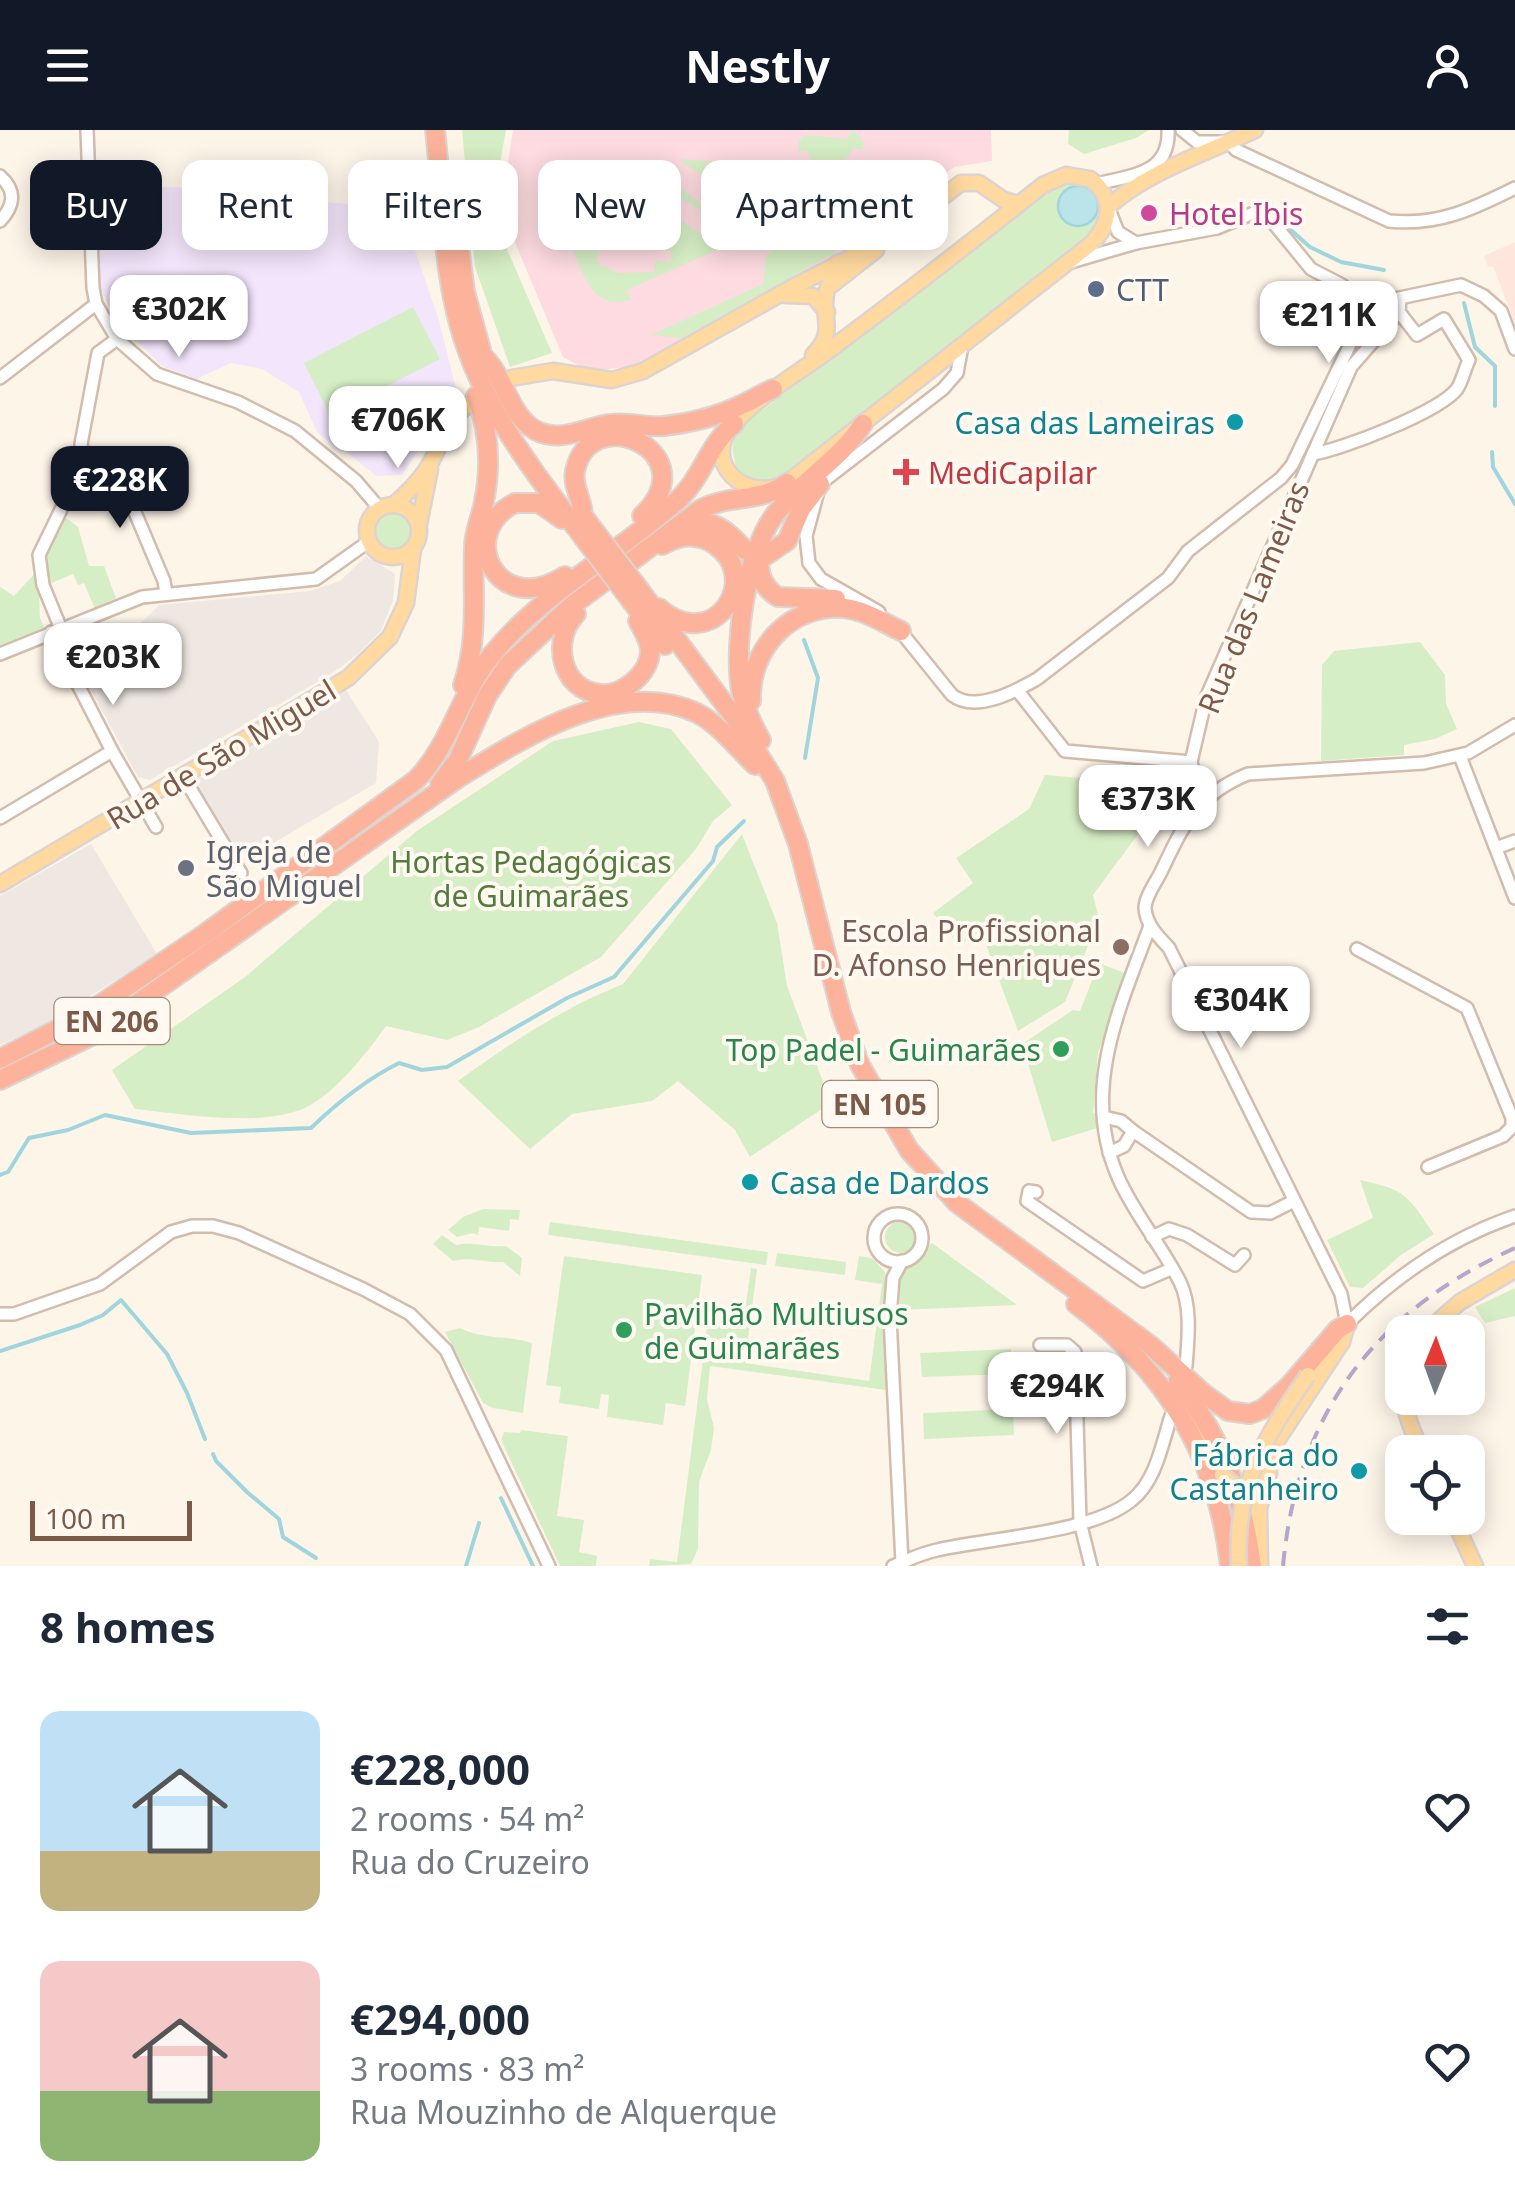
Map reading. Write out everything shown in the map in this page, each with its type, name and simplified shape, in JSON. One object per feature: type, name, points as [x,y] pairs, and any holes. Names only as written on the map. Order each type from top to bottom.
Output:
[{"type":"highway","name":"EN 105","points":[[435,130],[452,291],[477,358],[510,417],[578,520],[759,762],[791,819],[841,1012],[860,1065],[909,1150],[957,1203],[1150,1345],[1214,1434],[1232,1474],[1245,1518],[1252,1566]]},
{"type":"highway","name":"EN 105","points":[[446,130],[477,358]]},
{"type":"highway","points":[[459,710],[459,696],[474,642],[474,542],[484,500],[488,455],[484,420],[470,374],[477,358],[494,366],[528,425],[551,435],[570,435],[610,424],[655,426],[695,420],[728,411],[774,389]]},
{"type":"highway","name":"EN 206","points":[[0,1059],[83,1016],[398,794],[436,756],[474,679],[506,639],[690,488],[713,444],[734,424]]},
{"type":"highway","points":[[761,740],[742,694],[741,647],[750,568],[761,535],[778,511],[853,440],[863,424]]},
{"type":"highway","points":[[587,570],[575,568],[550,585],[526,590],[501,578],[489,559],[488,530],[499,513],[515,503],[539,504],[578,520],[583,505],[574,483],[575,468],[582,456],[608,437],[624,435],[638,439],[656,456],[662,478],[654,505],[633,524],[629,536]]},
{"type":"highway","name":"EN 206","points":[[0,1080],[90,1036],[394,822],[448,774],[487,696],[507,666],[551,624],[708,506],[768,495],[787,483]]},
{"type":"highway","points":[[766,556],[787,541],[800,508],[820,484]]},
{"type":"highway","points":[[778,511],[758,566],[771,592],[788,599],[843,600],[875,609]]},
{"type":"highway","points":[[652,548],[696,524],[714,525],[729,532],[745,550]]},
{"type":"highway","points":[[637,597],[688,624],[709,620],[726,608],[734,580],[726,555],[701,538],[676,538]]},
{"type":"highway","points":[[598,586],[594,599],[565,627],[560,643],[568,672],[590,691],[600,694],[621,690],[645,667],[650,650],[637,597]]},
{"type":"highway","points":[[759,762],[761,740],[752,708],[752,679],[766,645],[782,627],[806,614],[844,608],[869,614],[901,630]]},
{"type":"highway","points":[[394,822],[521,741],[580,715],[625,704],[667,704],[696,713],[759,762]]},
{"type":"highway","name":"EN 105","points":[[759,762],[780,823],[830,1016],[850,1070],[900,1156],[950,1212],[1082,1308],[1141,1364],[1181,1416],[1208,1468],[1220,1504],[1230,1566]]},
{"type":"highway","points":[[1150,1345],[1218,1406],[1250,1414],[1276,1398],[1346,1324]]},
{"type":"main road","points":[[1108,207],[1136,186],[1256,130]]},
{"type":"main road","points":[[1059,176],[1082,176],[1097,184],[1108,207],[1103,230],[1066,264],[787,483],[770,490],[755,490],[734,478],[723,456],[725,437],[734,424],[774,389],[1019,204],[1059,176]]},
{"type":"main road","points":[[948,193],[961,183],[979,183],[1004,200],[1019,204]]},
{"type":"main road","points":[[511,378],[538,371],[612,380],[634,374],[864,250]]},
{"type":"main road","points":[[830,286],[874,250]]},
{"type":"main road","points":[[800,370],[823,344],[828,329],[826,294],[837,263]]},
{"type":"main road","points":[[778,297],[813,296],[828,312]]},
{"type":"main road","points":[[390,558],[400,557],[418,542],[431,463],[446,426],[471,404]]},
{"type":"main road","points":[[406,590],[390,558],[368,542],[368,526],[414,487],[431,463]]},
{"type":"main road","points":[[387,507],[408,510],[419,524]]},
{"type":"main road","name":"Rua de São Miguel","points":[[0,884],[348,678],[390,636],[406,603],[413,549]]},
{"type":"main road","points":[[1445,1315],[1515,1270]]},
{"type":"main road","points":[[1141,1364],[1154,1369],[1186,1409],[1222,1475],[1237,1487],[1248,1488],[1257,1483],[1283,1432],[1342,1342],[1346,1324]]},
{"type":"main road","points":[[1239,1566],[1241,1510],[1255,1460],[1278,1418],[1346,1324]]},
{"type":"main road","points":[[1260,1566],[1259,1509],[1283,1432]]},
{"type":"main road","points":[[1460,1535],[1476,1566]]},
{"type":"street","points":[[87,130],[96,304],[117,339],[157,374],[238,402],[295,431],[387,507]]},
{"type":"street","points":[[1097,184],[1159,164],[1169,150],[1168,130]]},
{"type":"street","points":[[1182,130],[1197,142],[1229,142],[1236,150],[1389,221],[1407,223],[1461,214],[1515,188]]},
{"type":"street","points":[[0,176],[9,184],[12,197],[10,210],[0,221]]},
{"type":"street","points":[[1108,207],[1118,232],[1136,243]]},
{"type":"street","points":[[962,346],[957,373],[943,388],[820,484],[806,536],[809,563],[821,579],[875,609],[901,630],[957,699],[973,702],[1017,690],[1037,679],[1168,578],[1188,551],[1281,478],[1292,465],[1354,336],[1357,308],[1342,285],[1311,269],[1271,220],[1256,212],[1217,228],[1136,243],[1066,264]]},
{"type":"street","points":[[1357,308],[1462,285],[1484,296],[1501,312],[1515,349]]},
{"type":"street","points":[[1313,454],[1332,451],[1396,426],[1456,390],[1469,360],[1444,319],[1417,335],[1399,312],[1400,298]]},
{"type":"street","points":[[0,378],[96,304]]},
{"type":"street","name":"Rua das Lameiras","points":[[1191,762],[1206,698],[1351,367],[1399,312]]},
{"type":"street","points":[[117,339],[98,354],[81,444],[84,462],[39,555],[56,631],[112,750],[156,827]]},
{"type":"street","points":[[84,462],[129,498],[166,594]]},
{"type":"street","points":[[0,654],[129,601],[316,579],[368,542]]},
{"type":"street","points":[[1017,690],[1066,752],[1191,762],[1194,774],[1211,793]]},
{"type":"street","points":[[1346,1324],[1342,1294],[1169,948],[1150,926],[1145,906],[1176,840],[1198,806],[1211,793],[1248,774],[1424,763],[1460,756],[1515,725]]},
{"type":"street","points":[[0,818],[112,750]]},
{"type":"street","points":[[1460,756],[1515,898]]},
{"type":"street","points":[[184,778],[242,873]]},
{"type":"street","points":[[1496,848],[1515,841]]},
{"type":"street","points":[[1150,926],[1108,1042],[1101,1083],[1109,1153],[1118,1178],[1182,1284],[1189,1324],[1186,1366]]},
{"type":"street","points":[[1357,949],[1462,1003],[1512,1118],[1508,1132],[1428,1167]]},
{"type":"street","points":[[1498,1087],[1515,1080]]},
{"type":"street","points":[[1104,1116],[1121,1121],[1251,1212],[1270,1213],[1294,1201]]},
{"type":"street","points":[[1109,1153],[1124,1146],[1133,1131]]},
{"type":"street","points":[[1036,1192],[1029,1191],[1028,1201],[1142,1281],[1170,1269]]},
{"type":"street","points":[[886,1258],[902,1261],[916,1254],[922,1239],[918,1224],[905,1214],[883,1219],[876,1231],[876,1246],[894,1278]]},
{"type":"street","points":[[1346,1324],[1388,1287],[1442,1249],[1515,1216]]},
{"type":"street","points":[[0,1314],[14,1314],[100,1284],[171,1232],[192,1226],[213,1226],[239,1233],[363,1289],[410,1314],[446,1350],[549,1566]]},
{"type":"street","points":[[1152,1238],[1169,1230],[1188,1235],[1234,1265],[1244,1255]]},
{"type":"street","points":[[902,1261],[894,1278],[890,1317],[898,1564],[917,1561],[933,1551],[1111,1514],[1134,1499],[1152,1475],[1171,1416]]},
{"type":"street","points":[[1040,1345],[1066,1345],[1075,1352],[1080,1522],[1091,1566]]},
{"type":"shaded area","points":[[513,130],[991,130],[992,161],[954,167],[948,172],[948,160],[701,160],[701,250],[851,250],[637,366],[589,371],[563,357],[518,250],[518,160],[508,160]]},
{"type":"shaded area","points":[[162,187],[182,187],[182,250],[328,250],[328,202],[348,204],[348,250],[415,250],[438,317],[457,393],[402,475],[376,476],[342,448],[337,449],[317,432],[299,392],[262,369],[231,363],[196,379],[162,366],[117,322],[101,290],[100,250],[162,250]]},
{"type":"shaded area","points":[[1515,242],[1515,324],[1493,266],[1488,267],[1484,256]]},
{"type":"shaded area","points":[[366,556],[395,574],[393,601],[381,631],[359,653],[334,672],[150,780],[138,777],[82,674],[105,659],[159,605],[310,591],[340,581]]},
{"type":"shaded area","points":[[346,690],[379,742],[376,783],[239,863],[193,782]]},
{"type":"shaded area","points":[[91,844],[157,954],[41,1027],[0,1045],[0,896]]},
{"type":"green space","points":[[462,130],[506,130],[501,160],[465,160]]},
{"type":"green space","points":[[853,130],[864,142],[862,150],[854,148],[845,160],[811,160],[807,151],[798,151],[799,141],[805,135],[847,139]]},
{"type":"green space","points":[[1069,130],[1149,130],[1136,138],[1084,154],[1068,144]]},
{"type":"green space","points":[[681,161],[701,161],[701,175]]},
{"type":"green space","points":[[1073,183],[1090,190],[1101,209],[1098,226],[1086,239],[779,480],[760,484],[738,471],[733,449],[740,427],[1048,191]]},
{"type":"green space","points":[[681,187],[701,202],[701,210],[681,198]]},
{"type":"green space","points":[[682,221],[701,234],[701,250],[717,250],[627,290],[631,300],[606,300],[585,278],[572,250],[601,250],[596,257],[601,268],[606,266],[617,273],[654,272],[655,261],[670,262],[671,251],[662,250],[681,250]]},
{"type":"green space","points":[[473,250],[507,250],[552,353],[510,367],[475,267]]},
{"type":"green space","points":[[772,250],[836,250],[682,338],[651,335],[763,284],[766,256]]},
{"type":"green space","points":[[413,307],[440,359],[330,415],[304,363]]},
{"type":"green space","points":[[392,510],[407,516],[413,531],[407,546],[392,552],[377,546],[371,531],[377,516]]},
{"type":"green space","points":[[62,515],[78,527],[89,566],[104,566],[116,598],[95,609],[84,583],[78,585],[73,574],[47,585],[42,556]]},
{"type":"green space","points":[[38,570],[40,618],[45,629],[0,647],[0,587],[14,596]]},
{"type":"green space","points":[[1420,642],[1445,675],[1446,704],[1457,729],[1435,739],[1404,745],[1404,755],[1321,761],[1322,665],[1334,651]]},
{"type":"green space","name":"Hortas Pedagógicas de Guimarães","points":[[639,722],[671,729],[732,805],[713,821],[696,849],[601,957],[479,1027],[447,1040],[386,1026],[334,1087],[297,1111],[238,1118],[135,1109],[112,1070],[245,977],[418,830],[553,741]]},
{"type":"green space","points":[[1151,765],[1168,765],[1178,780],[1093,895],[1099,919],[1065,1002],[1018,1031],[981,931],[959,945],[933,913],[973,883],[956,858],[1029,809],[1045,775],[1144,783]]},
{"type":"green space","name":"Hortas Pedagógicas de Guimarães","points":[[742,834],[777,923],[787,986],[831,1103],[750,1157],[735,1130],[678,1081],[652,1101],[572,1114],[530,1149],[458,1081],[538,1027],[623,984]]},
{"type":"green space","name":"Top Padel - Guimarães","points":[[1099,963],[1127,974],[1098,1053],[1093,1113],[1099,1115],[1101,1127],[1052,1142],[1022,1044],[1073,1010],[1080,1011]]},
{"type":"green space","points":[[1360,1180],[1405,1196],[1434,1234],[1401,1255],[1363,1288],[1350,1287],[1327,1240],[1373,1218]]},
{"type":"green space","points":[[483,1209],[520,1210],[519,1220],[510,1219],[509,1231],[479,1227],[478,1235],[457,1237],[448,1230],[463,1217]]},
{"type":"green space","points":[[901,1221],[912,1226],[917,1237],[912,1248],[901,1253],[890,1248],[885,1237],[890,1226]]},
{"type":"green space","points":[[550,1222],[768,1252],[766,1265],[548,1235]]},
{"type":"green space","points":[[442,1235],[456,1245],[506,1246],[522,1258],[520,1276],[503,1262],[453,1261],[433,1244]]},
{"type":"green space","points":[[932,1243],[1017,1305],[899,1310],[900,1274]]},
{"type":"green space","points":[[777,1253],[846,1262],[845,1275],[775,1266]]},
{"type":"green space","name":"Pavilhão Multiusos de Guimarães","points":[[564,1256],[702,1275],[685,1406],[666,1403],[663,1425],[607,1417],[609,1395],[601,1394],[599,1409],[559,1403],[561,1387],[546,1385]]},
{"type":"green space","points":[[859,1256],[872,1258],[885,1272],[886,1390],[710,1366],[707,1399],[714,1428],[699,1482],[698,1549],[691,1564],[649,1566],[650,1559],[677,1562],[708,1320],[743,1325],[751,1268],[757,1269],[745,1363],[869,1381],[882,1284],[855,1280]]},
{"type":"green space","points":[[1515,1288],[1515,1316],[1485,1323],[1485,1315],[1480,1315],[1475,1307]]},
{"type":"green space","points":[[460,1328],[532,1343],[523,1413],[483,1403],[445,1332]]},
{"type":"green space","points":[[1011,1349],[1012,1374],[922,1377],[920,1353]]},
{"type":"green space","points":[[1013,1409],[1014,1435],[924,1439],[923,1413]]},
{"type":"green space","points":[[521,1430],[568,1436],[557,1516],[584,1520],[579,1552],[597,1556],[596,1566],[560,1566],[501,1440],[504,1432]]},
{"type":"water","points":[[1078,186],[1092,192],[1098,206],[1092,220],[1078,226],[1064,220],[1058,206],[1064,192]]},
{"type":"waterway","points":[[1258,201],[1310,247],[1341,262],[1384,270]]},
{"type":"waterway","points":[[1464,303],[1475,347],[1495,366],[1495,406]]},
{"type":"waterway","points":[[1492,452],[1493,467],[1515,504]]},
{"type":"waterway","points":[[804,640],[818,678],[805,758]]},
{"type":"waterway","points":[[0,1175],[8,1172],[29,1138],[68,1130],[105,1115],[191,1133],[311,1128],[353,1092],[399,1063],[422,1070],[447,1067],[567,998],[614,977],[713,861],[717,847],[744,821]]},
{"type":"waterway","points":[[0,1351],[80,1325],[103,1315],[121,1300],[167,1354],[205,1439]]},
{"type":"waterway","points":[[213,1454],[247,1492],[279,1519],[283,1537],[316,1558]]},
{"type":"waterway","points":[[501,1498],[533,1566]]},
{"type":"waterway","points":[[466,1566],[479,1523]]},
{"type":"railway","points":[[1283,1566],[1291,1511],[1306,1460],[1326,1414],[1352,1373],[1384,1336],[1422,1303],[1466,1273],[1515,1248]]},
{"type":"place","name":"Hotel Ibis","points":[[1149,213]]},
{"type":"place","name":"CTT","points":[[1096,289]]},
{"type":"place","name":"Casa das Lameiras","points":[[1235,422]]},
{"type":"place","name":"MediCapilar","points":[[906,472]]},
{"type":"place","name":"Igreja de São Miguel","points":[[186,868]]},
{"type":"place","name":"Escola Profissional D. Afonso Henriques","points":[[1121,947]]},
{"type":"place","name":"Top Padel - Guimarães","points":[[1061,1049]]},
{"type":"place","name":"Casa de Dardos","points":[[750,1182]]},
{"type":"place","name":"Pavilhão Multiusos de Guimarães","points":[[624,1330]]},
{"type":"place","name":"Fábrica do Castanheiro","points":[[1359,1471]]}]
